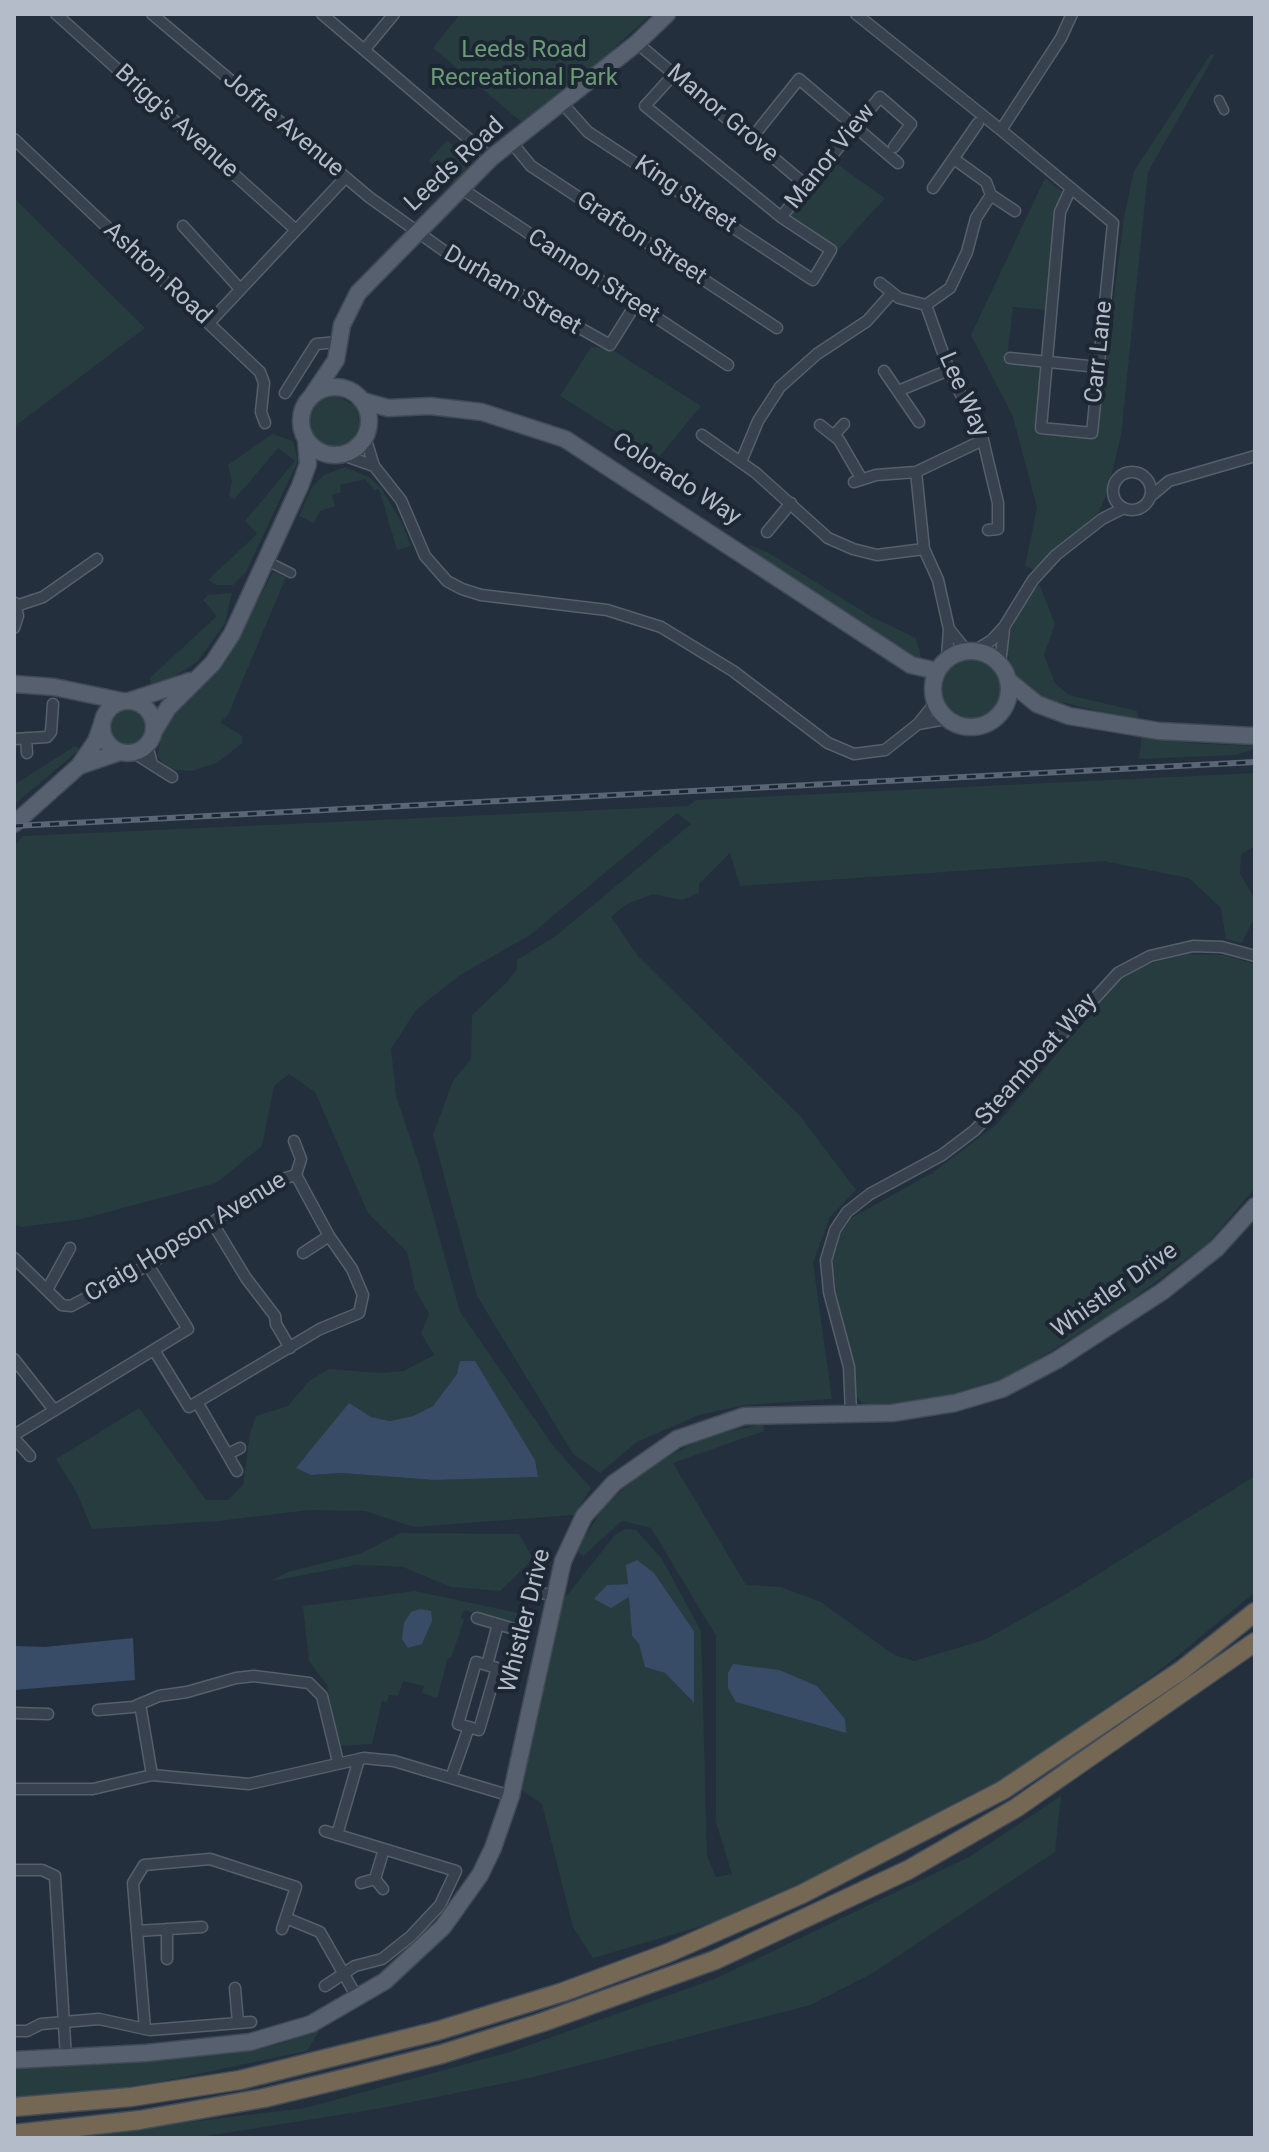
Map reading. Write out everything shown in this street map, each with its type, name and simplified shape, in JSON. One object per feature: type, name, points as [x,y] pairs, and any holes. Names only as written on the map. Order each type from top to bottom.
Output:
[{"type":"highway","points":[[14,2107],[131,2097],[294,2067],[437,2031],[549,1997],[668,1953],[802,1894],[1003,1790],[1182,1670],[1255,1612]]},
{"type":"highway","points":[[14,2134],[140,2120],[351,2077],[485,2040],[715,1960],[908,1870],[1016,1808],[1255,1642]]},
{"type":"main road","name":"Leeds Road","points":[[313,394],[336,360],[338,342],[349,308],[358,293],[459,187],[491,158],[637,43],[667,14]]},
{"type":"main road","points":[[336,360],[359,397],[367,432]]},
{"type":"main road","points":[[79,766],[139,745],[195,679],[213,663],[232,634],[300,486],[308,463],[300,419],[313,394],[334,387],[359,397]]},
{"type":"main road","name":"Colorado Way","points":[[359,397],[388,408],[430,406],[482,412],[565,439],[911,665],[934,700]]},
{"type":"main road","points":[[300,486],[340,455],[360,445],[388,408]]},
{"type":"main road","points":[[306,440],[319,452],[340,455]]},
{"type":"main road","points":[[1009,681],[1004,708],[988,724],[977,727],[955,725],[946,719],[934,700],[942,665],[970,651],[986,653],[1000,664],[1009,681],[1037,704],[1069,716],[1123,727],[1255,736]]},
{"type":"main road","name":"Colorado Way","points":[[911,665],[942,665]]},
{"type":"main road","points":[[14,824],[79,766],[96,741],[109,708],[195,679]]},
{"type":"main road","points":[[14,684],[54,687],[144,707],[151,715],[139,745]]},
{"type":"main road","points":[[88,697],[106,742],[139,745]]},
{"type":"main road","points":[[1004,708],[1037,704]]},
{"type":"main road","name":"Whistler Drive","points":[[14,2060],[250,2042],[311,2024],[358,1999],[409,1963],[450,1918],[480,1875],[511,1796],[554,1596],[572,1538],[588,1509],[631,1468],[656,1451],[711,1425],[744,1416],[892,1413],[955,1403],[1002,1389],[1034,1374],[1163,1291],[1217,1248],[1255,1206]]},
{"type":"street","name":"Brigg's Avenue","points":[[56,14],[296,230]]},
{"type":"street","name":"Joffre Avenue","points":[[152,14],[415,234]]},
{"type":"street","points":[[322,14],[491,158]]},
{"type":"street","points":[[365,49],[394,14]]},
{"type":"street","name":"Carr Lane","points":[[856,14],[1001,130],[1071,188],[1113,223],[1092,433],[1041,428],[1060,212],[1071,188]]},
{"type":"street","points":[[1001,130],[1061,38],[1072,14]]},
{"type":"street","name":"Manor Grove","points":[[637,43],[807,186]]},
{"type":"street","points":[[674,74],[645,106],[781,217]]},
{"type":"street","points":[[751,139],[799,79],[898,163]]},
{"type":"street","name":"Manor View","points":[[781,217],[880,97],[911,124],[894,147]]},
{"type":"street","points":[[1219,100],[1224,110]]},
{"type":"street","name":"King Street","points":[[562,103],[588,132],[813,280],[831,250],[781,217]]},
{"type":"street","points":[[933,188],[978,123]]},
{"type":"street","name":"Ashton Road","points":[[14,139],[264,376],[261,412],[265,423]]},
{"type":"street","name":"Grafton Street","points":[[512,143],[531,166],[777,328]]},
{"type":"street","points":[[954,159],[986,182],[991,195],[1015,211]]},
{"type":"street","points":[[209,323],[345,178]]},
{"type":"street","name":"Cannon Street","points":[[459,187],[728,365]]},
{"type":"street","points":[[880,283],[891,294],[926,305],[950,288],[967,252],[976,218],[991,195]]},
{"type":"street","points":[[183,226],[240,289]]},
{"type":"street","name":"Durham Street","points":[[415,234],[610,345],[635,305]]},
{"type":"street","points":[[741,462],[758,421],[780,387],[817,354],[867,321],[891,294]]},
{"type":"street","name":"Lee Way","points":[[926,305],[949,370],[983,440],[998,503],[998,529],[988,530]]},
{"type":"street","points":[[285,393],[314,346],[321,341],[338,342]]},
{"type":"street","points":[[1010,358],[1098,367]]},
{"type":"street","points":[[898,391],[949,370]]},
{"type":"street","points":[[884,371],[919,422]]},
{"type":"street","points":[[834,435],[844,424]]},
{"type":"street","points":[[820,425],[834,435],[857,480],[916,472],[983,440]]},
{"type":"street","points":[[367,432],[374,466],[401,500],[425,556],[447,581],[462,589],[481,595],[607,610],[661,627],[733,671],[828,743],[854,754],[882,752],[918,724],[934,700]]},
{"type":"street","points":[[702,435],[741,462],[828,538],[853,549],[880,555],[924,549]]},
{"type":"street","points":[[340,455],[374,466]]},
{"type":"street","points":[[949,629],[970,651],[992,640],[1004,627],[1033,580],[1056,555],[1102,519],[1124,508],[1142,507],[1169,481],[1255,456]]},
{"type":"street","points":[[916,472],[924,549],[938,580],[949,629],[942,665]]},
{"type":"street","points":[[1102,519],[1121,476],[1130,473],[1169,481]]},
{"type":"street","points":[[1143,476],[1150,485],[1151,496]]},
{"type":"street","points":[[1114,497],[1124,508]]},
{"type":"street","points":[[767,532],[791,503]]},
{"type":"street","points":[[14,628],[15,604],[43,597],[97,559]]},
{"type":"street","points":[[271,563],[291,573]]},
{"type":"street","points":[[1000,664],[1004,627]]},
{"type":"street","points":[[14,739],[47,737],[51,732],[53,704]]},
{"type":"street","points":[[918,724],[946,719]]},
{"type":"street","points":[[26,738],[27,753]]},
{"type":"street","points":[[139,745],[153,765],[172,777]]},
{"type":"street","name":"Steamboat Way","points":[[851,1413],[849,1367],[829,1292],[826,1260],[835,1230],[847,1212],[870,1194],[942,1155],[975,1130],[1025,1079],[1105,983],[1134,963],[1193,946],[1222,947],[1255,956]]},
{"type":"street","points":[[294,1141],[301,1159],[296,1175]]},
{"type":"street","name":"Craig Hopson Avenue","points":[[14,1258],[62,1305],[71,1306],[148,1265],[275,1181],[296,1175],[329,1236],[352,1269],[363,1295],[363,1308],[355,1316],[329,1324],[197,1402]]},
{"type":"street","points":[[212,1222],[246,1278],[275,1316],[290,1348]]},
{"type":"street","points":[[303,1253],[329,1236]]},
{"type":"street","points":[[47,1290],[70,1248]]},
{"type":"street","points":[[30,1456],[14,1437],[188,1329],[148,1265]]},
{"type":"street","points":[[154,1350],[189,1407],[197,1402],[237,1471]]},
{"type":"street","points":[[14,1359],[50,1412]]},
{"type":"street","points":[[228,1454],[240,1448]]},
{"type":"street","points":[[534,1591],[554,1596]]},
{"type":"street","points":[[477,1618],[521,1631]]},
{"type":"street","points":[[487,1665],[498,1624]]},
{"type":"street","points":[[476,1662],[487,1665],[497,1668],[479,1730],[458,1724],[476,1662]]},
{"type":"street","points":[[98,1710],[140,1704],[159,1696],[187,1692],[236,1678],[309,1683],[322,1696],[338,1762]]},
{"type":"street","points":[[140,1704],[152,1775]]},
{"type":"street","points":[[14,1713],[48,1714]]},
{"type":"street","points":[[451,1778],[469,1727]]},
{"type":"street","points":[[14,1789],[93,1789],[152,1775],[249,1784],[280,1780],[338,1762],[359,1759],[394,1761],[511,1796]]},
{"type":"street","points":[[337,1835],[359,1759]]},
{"type":"street","points":[[325,1831],[456,1871],[449,1891],[420,1928],[382,1959],[361,1963],[325,1986]]},
{"type":"street","points":[[375,1879],[384,1849]]},
{"type":"street","points":[[145,2029],[133,1883],[137,1871],[153,1862],[210,1859],[296,1887],[284,1924],[320,1932],[358,1999]]},
{"type":"street","points":[[14,1870],[42,1870],[55,1876],[66,2058]]},
{"type":"street","points":[[361,1883],[375,1879]]},
{"type":"street","points":[[375,1879],[383,1889]]},
{"type":"street","points":[[137,1931],[202,1927]]},
{"type":"street","points":[[167,1929],[167,1959]]},
{"type":"street","points":[[235,1988],[238,2023]]},
{"type":"street","points":[[14,2031],[65,2021],[105,2019],[134,2029],[251,2022]]},
{"type":"green space","name":"Leeds Road Recreational Park","points":[[460,14],[651,14],[597,64],[523,123],[433,48]]},
{"type":"green space","points":[[1215,54],[1148,172],[1121,436],[1106,496],[1098,513],[1034,570],[1025,566],[1037,508],[1013,417],[971,335],[1045,178],[1064,193],[1047,310],[1013,307],[1007,359],[1042,366],[1036,431],[1096,436],[1124,217],[1134,171],[1210,55]]},
{"type":"green space","points":[[447,140],[472,163],[454,183],[429,161]]},
{"type":"green space","points":[[831,160],[885,198],[838,250],[783,217]]},
{"type":"green space","points":[[14,198],[145,328],[14,427]]},
{"type":"green space","points":[[591,347],[611,349],[701,406],[658,458],[560,396]]},
{"type":"green space","points":[[337,395],[356,407],[360,424],[353,440],[331,449],[311,438],[306,422],[315,401]]},
{"type":"green space","points":[[272,434],[293,441],[298,461],[246,572],[233,585],[216,585],[208,580],[257,534],[245,521],[295,461],[278,448],[234,500],[229,495],[232,482],[228,465]]},
{"type":"green space","points":[[345,467],[369,477],[381,488],[403,525],[411,546],[397,550],[379,489],[374,490],[365,479],[340,485],[341,492],[332,495],[335,506],[320,511],[314,523],[299,516],[312,487],[324,475]]},
{"type":"green space","points":[[747,544],[767,552],[872,617],[916,638],[922,661],[764,560]]},
{"type":"green space","points":[[273,572],[286,577],[228,715],[220,722],[242,736],[242,743],[217,763],[192,771],[169,769],[157,756],[164,726],[225,663]]},
{"type":"green space","points":[[1039,584],[1055,624],[1044,655],[1055,683],[1069,695],[1137,711],[1139,721],[1041,697],[1017,676],[1007,654],[1007,638],[1025,601]]},
{"type":"green space","points":[[232,593],[225,623],[197,662],[153,690],[150,678],[217,616],[203,600],[208,595]]},
{"type":"green space","points":[[970,658],[992,667],[1001,689],[992,711],[970,720],[948,711],[939,689],[948,667]]},
{"type":"green space","points":[[127,708],[140,714],[146,727],[140,740],[127,746],[114,740],[108,727],[114,714]]},
{"type":"green space","points":[[1142,736],[1190,743],[1254,746],[1252,750],[1235,755],[1139,759]]},
{"type":"green space","points":[[75,746],[80,749],[14,805],[14,785]]},
{"type":"green space","points":[[1255,773],[1255,846],[1241,854],[1240,873],[1255,900],[1255,916],[1242,943],[1226,939],[1221,908],[1189,878],[1104,861],[740,886],[730,853],[699,884],[699,893],[682,900],[653,894],[625,905],[611,917],[638,956],[800,1116],[856,1190],[830,1217],[813,1263],[832,1399],[746,1405],[699,1415],[637,1442],[600,1473],[573,1454],[477,1296],[433,1135],[453,1081],[471,1059],[472,1015],[508,981],[517,969],[517,960],[557,935],[691,824],[677,813],[530,935],[460,975],[416,1010],[391,1049],[396,1095],[421,1171],[460,1312],[554,1447],[591,1488],[574,1515],[414,1527],[365,1511],[309,1510],[218,1521],[92,1529],[77,1493],[56,1459],[139,1408],[206,1500],[228,1500],[243,1485],[250,1433],[256,1416],[288,1406],[309,1381],[329,1369],[380,1373],[404,1371],[434,1355],[421,1333],[429,1314],[415,1289],[407,1252],[368,1213],[315,1092],[289,1074],[274,1086],[262,1146],[216,1183],[82,1219],[22,1227],[14,1225],[14,847],[23,836],[688,806],[696,800]],"holes":[[[474,1361],[535,1460],[538,1477],[434,1480],[341,1473],[311,1475],[371,1417],[390,1421],[413,1416],[433,1406],[457,1374],[460,1362]]]},
{"type":"green space","points":[[1185,954],[1223,955],[1255,964],[1255,1188],[1208,1243],[1119,1309],[1009,1377],[946,1398],[864,1406],[856,1395],[831,1267],[834,1245],[851,1218],[932,1173],[996,1125],[1121,979],[1145,965]]},
{"type":"green space","points":[[763,1424],[764,1431],[673,1463],[746,1585],[781,1587],[821,1602],[894,1655],[914,1661],[984,1640],[1063,1596],[1255,1476],[1255,1592],[1159,1671],[1011,1774],[820,1874],[712,1923],[593,1958],[573,1927],[542,1804],[522,1790],[560,1599],[568,1594],[615,1535],[625,1529],[636,1530],[662,1559],[701,1631],[707,1856],[716,1877],[732,1874],[716,1822],[716,1636],[651,1528],[622,1521],[583,1556],[577,1550],[604,1506],[649,1467],[705,1437]],"holes":[[[654,1573],[694,1631],[692,1702],[665,1673],[645,1667],[639,1644],[632,1636],[629,1596],[607,1585],[628,1584]]]},
{"type":"green space","points":[[400,1533],[519,1534],[533,1559],[500,1591],[451,1587],[403,1567],[389,1566],[356,1565],[271,1581],[288,1572],[362,1553]]},
{"type":"green space","points":[[415,1591],[537,1617],[534,1630],[464,1610],[461,1617],[464,1620],[451,1658],[448,1658],[437,1698],[422,1693],[424,1686],[403,1681],[398,1696],[389,1695],[387,1702],[382,1701],[372,1744],[339,1746],[327,1685],[309,1661],[303,1606]]},
{"type":"green space","points":[[1061,1796],[1055,1852],[871,1974],[810,2005],[530,2078],[382,2108],[195,2138],[57,2138],[305,2108],[510,2052],[717,1978],[969,1857]]},
{"type":"green space","points":[[319,2031],[307,2051],[150,2084],[14,2099],[14,2069],[201,2056],[276,2045]]},
{"type":"water","points":[[460,1361],[475,1361],[535,1460],[538,1477],[434,1480],[341,1473],[311,1475],[296,1468],[349,1403],[371,1417],[390,1421],[413,1416],[433,1406],[457,1374]]},
{"type":"water","points":[[637,1560],[654,1573],[694,1631],[694,1703],[665,1673],[645,1667],[639,1644],[632,1636],[629,1597],[611,1608],[594,1599],[607,1585],[628,1584],[626,1565]]},
{"type":"water","points":[[420,1609],[431,1611],[432,1621],[422,1644],[408,1648],[402,1639],[404,1623],[411,1612]]},
{"type":"water","points":[[133,1638],[135,1680],[14,1690],[14,1646],[45,1647]]},
{"type":"water","points":[[733,1664],[779,1670],[817,1686],[845,1719],[846,1733],[736,1702],[728,1688],[728,1673]]},
{"type":"railway","points":[[14,826],[1255,762]]}]
